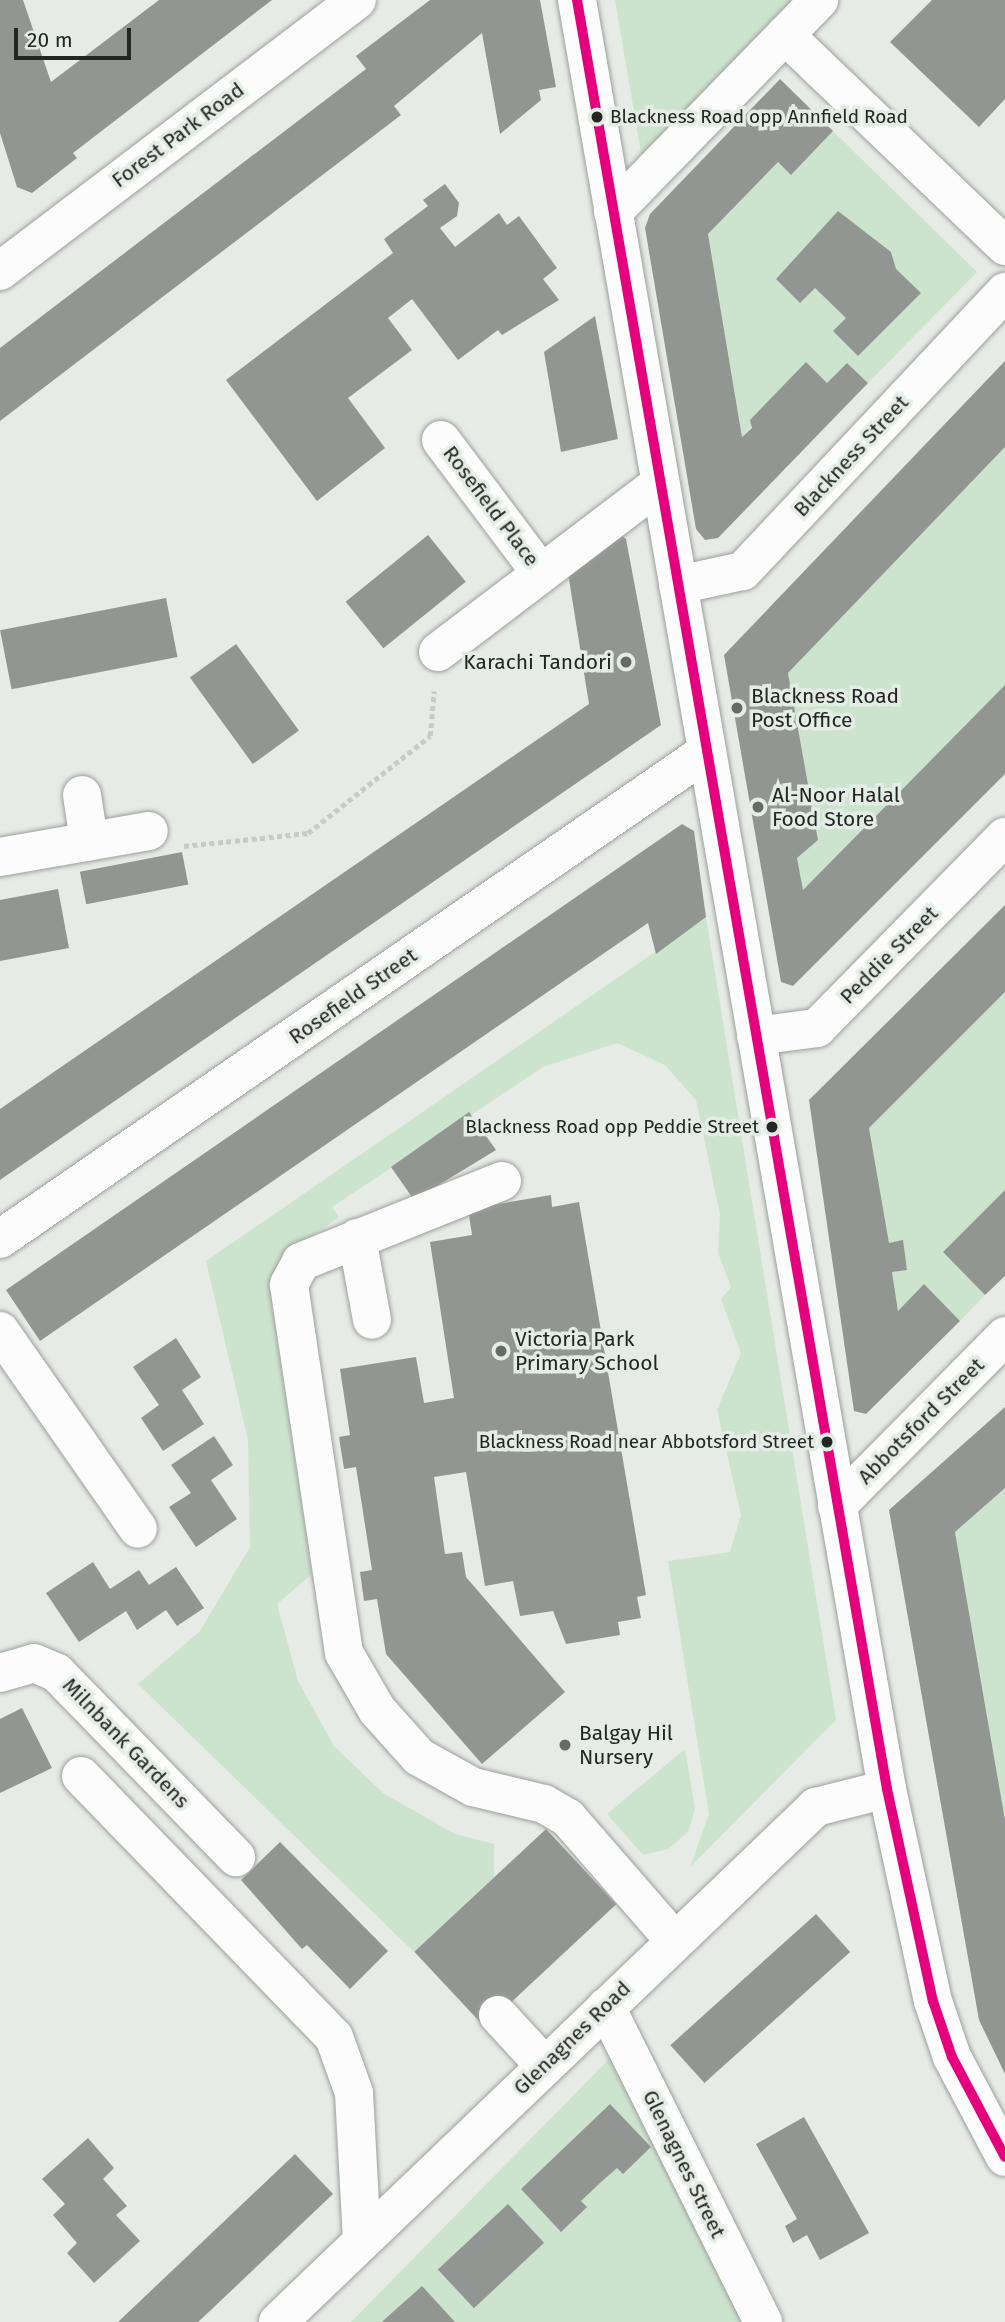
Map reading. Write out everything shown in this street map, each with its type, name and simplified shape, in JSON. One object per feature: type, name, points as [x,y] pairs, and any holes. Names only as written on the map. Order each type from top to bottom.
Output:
[{"type":"street","name":"Forest Park Road","points":[[1,267],[357,0]]},
{"type":"street","points":[[577,0],[658,485],[678,585],[705,753],[887,1790],[933,2001],[952,2057],[1005,2157]]},
{"type":"street","points":[[613,212],[819,0]]},
{"type":"street","points":[[785,36],[1005,246]]},
{"type":"street","name":"Blackness Street","points":[[678,585],[743,571],[1005,292]]},
{"type":"street","name":"Rosefield Place","points":[[441,440],[541,573]]},
{"type":"street","name":"Rosefield Place","points":[[438,652],[658,485]]},
{"type":"street","name":"Rosefield Street","points":[[0,1239],[705,753]]},
{"type":"street","points":[[82,795],[89,841]]},
{"type":"street","points":[[0,857],[149,831]]},
{"type":"street","name":"Peddie Street","points":[[756,1035],[817,1028],[1005,837]]},
{"type":"street","points":[[502,1181],[301,1262],[289,1285],[344,1653],[377,1710],[419,1757],[473,1787],[544,1804],[568,1818],[674,1940]]},
{"type":"street","points":[[357,1238],[372,1320]]},
{"type":"street","points":[[0,1331],[138,1529]]},
{"type":"street","name":"Abbotsford Street","points":[[837,1506],[1005,1336]]},
{"type":"street","name":"Milnbank Gardens","points":[[0,1674],[34,1663],[57,1673],[236,1857]]},
{"type":"street","points":[[81,1776],[334,2036],[354,2094],[362,2239]]},
{"type":"street","name":"Glenagnes Road","points":[[278,2322],[674,1940],[816,1807],[887,1790]]},
{"type":"street","name":"Glenagnes Street","points":[[606,2007],[763,2322]]},
{"type":"street","points":[[498,2015],[544,2066]]},
{"type":"path","points":[[149,831],[193,850],[308,832],[430,736],[438,652]]},
{"type":"green space","points":[[615,0],[794,0],[642,159]]},
{"type":"green space","points":[[833,131],[977,272],[868,383],[847,363],[827,383],[806,363],[742,437],[708,234],[778,162],[792,174]]},
{"type":"green space","points":[[1005,447],[1005,685],[803,890],[797,858],[808,788],[788,673]]},
{"type":"green space","points":[[706,917],[836,1720],[690,1867],[709,1814],[668,1561],[730,1552],[741,1515],[717,1410],[741,1353],[721,1299],[731,1287],[718,1253],[720,1215],[696,1100],[665,1065],[617,1043],[543,1067],[332,1207],[339,1217],[288,1253],[275,1276],[272,1305],[312,1574],[277,1604],[298,1681],[334,1746],[383,1793],[455,1834],[494,1844],[494,1877],[414,1952],[138,1684],[200,1631],[250,1547],[248,1440],[206,1261]]},
{"type":"green space","points":[[1005,992],[1005,1190],[943,1252],[985,1295],[960,1321],[924,1285],[898,1311],[892,1272],[907,1270],[902,1241],[889,1243],[869,1128]]},
{"type":"green space","points":[[1005,1488],[1005,1820],[955,1532]]},
{"type":"green space","points":[[685,1749],[695,1809],[688,1832],[668,1849],[643,1855],[607,1814]]},
{"type":"green space","points":[[612,2056],[749,2322],[351,2322]]},
{"type":"building","points":[[0,0],[23,0],[51,82],[159,0],[272,0],[73,153],[77,158],[32,193],[17,187],[0,133]]},
{"type":"building","points":[[430,0],[540,0],[556,87],[539,90],[541,100],[500,134],[482,33],[394,106],[401,115],[0,421],[0,348],[366,69],[356,56]]},
{"type":"building","points":[[932,0],[1005,0],[1005,99],[979,127],[890,42]]},
{"type":"building","points":[[780,79],[833,131],[791,175],[778,162],[708,234],[742,437],[752,428],[750,420],[806,362],[827,383],[847,363],[868,383],[718,538],[705,540],[696,529],[645,228],[650,214]]},
{"type":"building","points":[[445,184],[459,203],[457,216],[440,228],[455,247],[499,213],[507,225],[519,216],[557,268],[543,279],[559,300],[502,335],[498,330],[458,360],[412,299],[388,318],[412,350],[348,398],[385,448],[317,501],[226,380],[393,253],[384,239],[428,206],[423,200]]},
{"type":"building","points":[[838,211],[891,252],[896,269],[921,293],[858,356],[833,331],[846,318],[815,288],[800,303],[776,279]]},
{"type":"building","points":[[595,316],[618,439],[561,452],[544,352]]},
{"type":"building","points":[[1005,361],[1005,447],[788,673],[818,840],[797,858],[803,890],[1005,685],[1005,774],[793,986],[781,982],[724,655]]},
{"type":"building","points":[[618,533],[626,539],[661,725],[0,1180],[0,1109],[589,704],[567,567]]},
{"type":"building","points":[[428,535],[466,582],[383,648],[346,602]]},
{"type":"building","points":[[166,598],[177,657],[12,689],[0,630]]},
{"type":"building","points":[[236,644],[299,731],[253,764],[190,678]]},
{"type":"building","points":[[682,824],[694,831],[706,917],[656,954],[648,923],[40,1341],[6,1290]]},
{"type":"building","points":[[182,852],[188,884],[86,904],[80,872]]},
{"type":"building","points":[[58,889],[69,948],[0,961],[0,900]]},
{"type":"building","points":[[1005,905],[1005,992],[869,1128],[889,1243],[903,1240],[907,1270],[892,1272],[898,1311],[924,1284],[960,1321],[866,1414],[854,1411],[809,1100]]},
{"type":"building","points":[[469,1112],[496,1150],[414,1200],[391,1167]]},
{"type":"building","points":[[1005,1190],[1005,1276],[985,1295],[943,1252]]},
{"type":"building","points":[[551,1195],[552,1207],[579,1202],[646,1595],[637,1597],[641,1618],[618,1622],[620,1635],[566,1644],[553,1611],[520,1616],[513,1581],[485,1586],[466,1472],[434,1477],[445,1554],[462,1552],[466,1577],[565,1692],[482,1764],[386,1654],[377,1599],[364,1601],[360,1572],[372,1570],[356,1467],[344,1469],[339,1437],[350,1435],[340,1369],[416,1357],[424,1403],[454,1398],[430,1242],[472,1235],[468,1209]]},
{"type":"building","points":[[176,1338],[201,1377],[182,1390],[204,1424],[163,1451],[141,1418],[159,1405],[133,1367]]},
{"type":"building","points":[[1005,1407],[1005,1488],[955,1532],[1005,1820],[1005,2074],[979,2020],[889,1510]]},
{"type":"building","points":[[214,1436],[233,1465],[211,1480],[237,1519],[196,1547],[169,1507],[191,1493],[171,1465]]},
{"type":"building","points":[[93,1562],[110,1589],[139,1570],[149,1585],[176,1567],[204,1608],[177,1626],[166,1610],[137,1630],[126,1611],[79,1642],[46,1593]]},
{"type":"building","points":[[22,1708],[52,1768],[0,1793],[0,1719]]},
{"type":"building","points":[[546,1829],[616,1904],[485,2027],[414,1952]]},
{"type":"building","points":[[280,1842],[388,1951],[350,1989],[307,1945],[302,1949],[241,1880]]},
{"type":"building","points":[[816,1914],[850,1952],[704,2083],[670,2045]]},
{"type":"building","points":[[610,2104],[651,2147],[623,2174],[617,2168],[600,2183],[581,2201],[587,2207],[561,2232],[521,2189]]},
{"type":"building","points":[[804,2117],[869,2233],[820,2260],[807,2235],[793,2243],[785,2226],[797,2219],[756,2144]]},
{"type":"building","points":[[88,2138],[114,2168],[103,2179],[127,2206],[116,2215],[140,2241],[94,2283],[67,2253],[77,2243],[53,2215],[65,2204],[42,2179]]},
{"type":"building","points":[[295,2154],[333,2194],[212,2309],[198,2322],[118,2322]]},
{"type":"building","points":[[508,2204],[544,2243],[474,2308],[438,2269]]},
{"type":"building","points":[[422,2286],[455,2322],[382,2322],[385,2319]]},
{"type":"transit line","points":[[577,0],[887,1789],[933,2001],[952,2057],[1005,2157]]},
{"type":"place","name":"Blackness Road opp Annfield Road","points":[[597,117]]},
{"type":"place","name":"Karachi Tandori","points":[[626,662]]},
{"type":"place","name":"Blackness Road Post Office","points":[[737,708]]},
{"type":"place","name":"Al-Noor Halal Food Store","points":[[758,807]]},
{"type":"place","name":"Blackness Road opp Peddie Street","points":[[772,1127]]},
{"type":"place","name":"Victoria Park Primary School","points":[[501,1351]]},
{"type":"place","name":"Blackness Road near Abbotsford Street","points":[[827,1442]]},
{"type":"place","name":"Balgay Hil Nursery","points":[[565,1745]]}]
